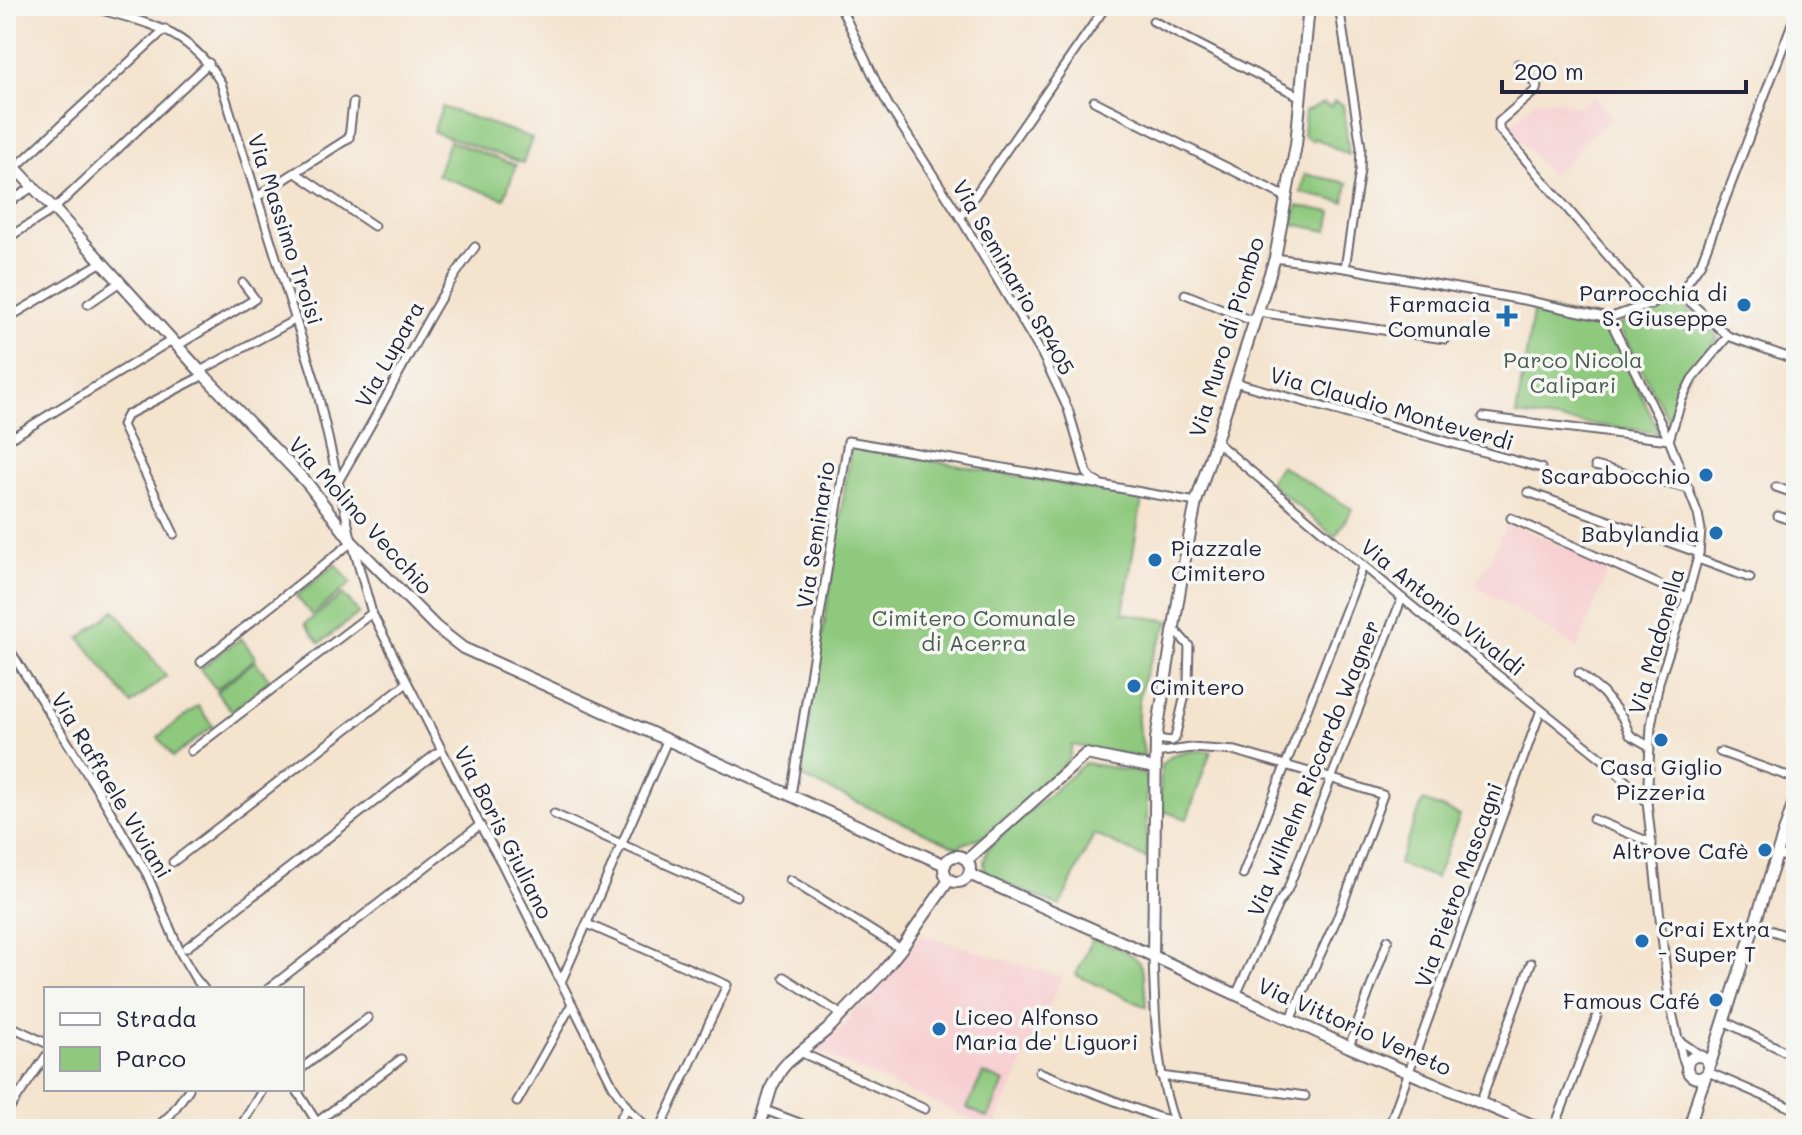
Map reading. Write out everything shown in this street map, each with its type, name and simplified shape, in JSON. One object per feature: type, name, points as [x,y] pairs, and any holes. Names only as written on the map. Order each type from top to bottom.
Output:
[{"type":"street","name":"Via Massimo Troisi","points":[[87,6],[165,29],[191,45],[209,63],[221,83],[315,381],[352,542]]},
{"type":"street","name":"Via Seminario SP405","points":[[840,6],[879,88],[1042,354],[1068,409],[1087,473],[1102,485]]},
{"type":"street","points":[[960,217],[1106,6]]},
{"type":"street","name":"Via Muro di Piombo","points":[[1153,956],[1155,753],[1174,629],[1196,502],[1275,258],[1296,145],[1309,6]]},
{"type":"street","points":[[1339,6],[1361,147],[1345,268]]},
{"type":"street","points":[[1275,258],[1529,301],[1609,318],[1680,293],[1701,263],[1796,13]]},
{"type":"street","points":[[1153,21],[1299,96]]},
{"type":"street","points":[[15,168],[165,29]]},
{"type":"street","points":[[6,239],[54,209],[209,63]]},
{"type":"street","points":[[1518,64],[1537,86],[1536,90],[1499,122],[1499,129],[1650,305]]},
{"type":"street","points":[[1094,101],[1286,197]]},
{"type":"street","points":[[257,197],[349,138],[353,103]]},
{"type":"street","name":"Via Molino Vecchio","points":[[6,158],[308,484],[352,542],[436,627],[463,648],[945,865]]},
{"type":"street","points":[[296,173],[374,226]]},
{"type":"street","points":[[6,204],[33,187]]},
{"type":"street","name":"Via Lupara","points":[[339,480],[434,307],[475,247]]},
{"type":"street","points":[[6,319],[102,262]]},
{"type":"street","points":[[88,304],[120,282]]},
{"type":"street","points":[[6,441],[255,299],[243,283]]},
{"type":"street","points":[[1680,293],[1728,336],[1796,360]]},
{"type":"street","points":[[1185,294],[1256,317],[1445,339]]},
{"type":"street","name":"Via Madonella","points":[[1609,318],[1669,440],[1698,514],[1701,530],[1687,597],[1659,682],[1649,746],[1647,802],[1669,999],[1688,1070]]},
{"type":"street","points":[[174,534],[122,425],[127,415],[291,322]]},
{"type":"street","points":[[1483,417],[1669,440],[1692,379],[1728,336]]},
{"type":"street","name":"Via Claudio Monteverdi","points":[[1234,382],[1541,468]]},
{"type":"street","name":"Via Seminario","points":[[791,795],[848,441],[1102,485]]},
{"type":"street","name":"Via Antonio Vivaldi","points":[[1215,441],[1363,566],[1605,761],[1647,802]]},
{"type":"street","points":[[1595,466],[1689,489]]},
{"type":"street","points":[[1102,485],[1196,502]]},
{"type":"street","points":[[1776,487],[1796,494]]},
{"type":"street","points":[[1528,492],[1750,578]]},
{"type":"street","points":[[1778,516],[1796,522]]},
{"type":"street","points":[[1511,518],[1687,597]]},
{"type":"street","points":[[201,662],[352,542]]},
{"type":"street","name":"Via Boris Giuliano","points":[[352,542],[372,613],[407,683],[613,1086],[647,1128]]},
{"type":"street","points":[[1243,874],[1363,566]]},
{"type":"street","name":"Via Wilhelm Riccardo Wagner","points":[[1236,995],[1287,891],[1402,598]]},
{"type":"street","points":[[191,751],[372,613]]},
{"type":"street","points":[[1156,739],[1172,741],[1175,738],[1185,698],[1189,646],[1174,629]]},
{"type":"street","name":"Via Raffaele Viviani","points":[[6,644],[147,874],[181,954],[202,987]]},
{"type":"street","points":[[1579,673],[1603,693],[1622,717],[1630,735],[1649,746]]},
{"type":"street","points":[[173,862],[407,683]]},
{"type":"street","name":"Via Pietro Mascagni","points":[[1388,1129],[1541,710]]},
{"type":"street","points":[[561,982],[667,741]]},
{"type":"street","points":[[1155,753],[1191,748],[1236,751],[1383,795],[1339,914],[1290,1020]]},
{"type":"street","points":[[186,948],[441,750]]},
{"type":"street","points":[[1720,752],[1796,779]]},
{"type":"street","points":[[967,860],[1086,754],[1155,768]]},
{"type":"street","points":[[1692,1128],[1703,1064],[1720,1033],[1796,795]]},
{"type":"street","points":[[554,814],[737,896]]},
{"type":"street","points":[[1593,819],[1652,843]]},
{"type":"street","points":[[271,987],[480,825]]},
{"type":"street","points":[[1777,854],[1796,861]]},
{"type":"street","points":[[954,856],[963,857],[970,868],[969,874],[962,882],[949,880],[945,865],[954,856]]},
{"type":"street","points":[[969,874],[1153,956],[1157,1050],[1175,1125]]},
{"type":"street","points":[[790,880],[901,949]]},
{"type":"street","points":[[759,1129],[772,1086],[781,1070],[842,1015],[881,974],[949,880]]},
{"type":"street","points":[[587,924],[727,985],[660,1129]]},
{"type":"street","points":[[1755,925],[1796,939]]},
{"type":"street","points":[[1349,1047],[1388,940]]},
{"type":"street","name":"Via Vittorio Veneto","points":[[1153,956],[1349,1047],[1542,1129]]},
{"type":"street","points":[[1480,1103],[1531,963]]},
{"type":"street","points":[[784,977],[842,1015]]},
{"type":"street","points":[[517,1102],[572,1004]]},
{"type":"street","points":[[1554,1129],[1597,1016]]},
{"type":"street","points":[[304,1066],[368,1018]]},
{"type":"street","points":[[1724,1021],[1796,1057]]},
{"type":"street","points":[[6,1024],[44,1042]]},
{"type":"street","points":[[1688,1070],[1696,1078],[1720,1033]]},
{"type":"street","points":[[1679,1039],[1703,1064]]},
{"type":"street","points":[[800,1052],[925,1109]]},
{"type":"street","points":[[6,1114],[44,1059]]},
{"type":"street","points":[[297,1091],[319,1125],[401,1059]]},
{"type":"street","points":[[1696,1104],[1689,1062],[1703,1064],[1796,1110]]},
{"type":"street","points":[[1039,1072],[1175,1125]]},
{"type":"street","points":[[1161,1076],[1305,1096]]},
{"type":"street","points":[[155,1129],[188,1091]]},
{"type":"street","points":[[239,1129],[262,1091]]},
{"type":"street","points":[[614,1129],[627,1107]]},
{"type":"street","points":[[765,1110],[815,1129]]},
{"type":"shaded area","points":[[1593,95],[1612,118],[1581,143],[1574,156],[1551,176],[1512,130],[1512,122],[1536,101],[1555,100],[1579,107]]},
{"type":"shaded area","points":[[1508,522],[1609,568],[1578,648],[1476,586]]},
{"type":"shaded area","name":"Liceo Alfonso Maria de' Liguori","points":[[920,934],[1062,977],[993,1129],[816,1051],[817,1044],[830,1039],[850,1020],[850,1014],[856,1008],[872,1000],[876,988]]},
{"type":"green space","points":[[1334,101],[1343,105],[1349,155],[1303,135],[1305,111],[1323,103],[1331,107]]},
{"type":"green space","points":[[442,107],[532,138],[523,163],[433,132]]},
{"type":"green space","points":[[449,141],[516,165],[504,199],[437,175]]},
{"type":"green space","points":[[1305,174],[1348,183],[1344,202],[1301,193]]},
{"type":"green space","points":[[1297,206],[1332,212],[1328,231],[1293,224]]},
{"type":"green space","name":"Parco Nicola Calipari","points":[[1678,302],[1718,337],[1682,384],[1668,419],[1618,325]]},
{"type":"green space","name":"Parco Nicola Calipari","points":[[1534,307],[1605,322],[1660,433],[1516,415]]},
{"type":"green space","name":"Cimitero Comunale di Acerra","points":[[851,446],[1142,499],[1123,613],[1170,621],[1152,656],[1140,694],[1138,726],[1144,758],[1072,745],[1069,759],[1044,786],[985,835],[959,848],[801,777]]},
{"type":"green space","points":[[1280,465],[1352,509],[1335,537],[1269,482]]},
{"type":"green space","points":[[336,564],[351,583],[312,615],[296,596]]},
{"type":"green space","points":[[343,594],[359,613],[320,643],[305,624]]},
{"type":"green space","points":[[115,610],[166,676],[131,704],[80,638]]},
{"type":"green space","points":[[241,638],[256,658],[216,689],[200,669]]},
{"type":"green space","points":[[255,661],[270,680],[232,711],[216,692]]},
{"type":"green space","points":[[198,706],[213,726],[173,757],[158,737]]},
{"type":"green space","points":[[1192,751],[1211,751],[1187,819],[1160,810],[1161,765],[1172,756]]},
{"type":"green space","points":[[1085,763],[1137,772],[1147,778],[1147,859],[1094,834],[1060,906],[989,877],[984,866],[988,848]]},
{"type":"green space","points":[[1423,801],[1460,815],[1436,878],[1398,864]]},
{"type":"green space","points":[[1093,938],[1121,949],[1136,959],[1141,966],[1146,1007],[1076,975]]},
{"type":"green space","points":[[983,1073],[1004,1082],[988,1118],[967,1108]]},
{"type":"place","name":"Parrocchia di S. Giuseppe","points":[[1744,305]]},
{"type":"place","name":"Farmacia Comunale","points":[[1507,316]]},
{"type":"place","name":"Scarabocchio","points":[[1706,475]]},
{"type":"place","name":"Babylandia","points":[[1716,533]]},
{"type":"place","name":"Piazzale Cimitero","points":[[1155,560]]},
{"type":"place","name":"Cimitero","points":[[1134,686]]},
{"type":"place","name":"Casa Giglio Pizzeria","points":[[1661,740]]},
{"type":"place","name":"Altrove Cafè","points":[[1765,850]]},
{"type":"place","name":"Crai Extra - Super T","points":[[1642,941]]},
{"type":"place","name":"Famous Café","points":[[1716,1000]]},
{"type":"place","name":"Liceo Alfonso Maria de' Liguori","points":[[939,1029]]}]
